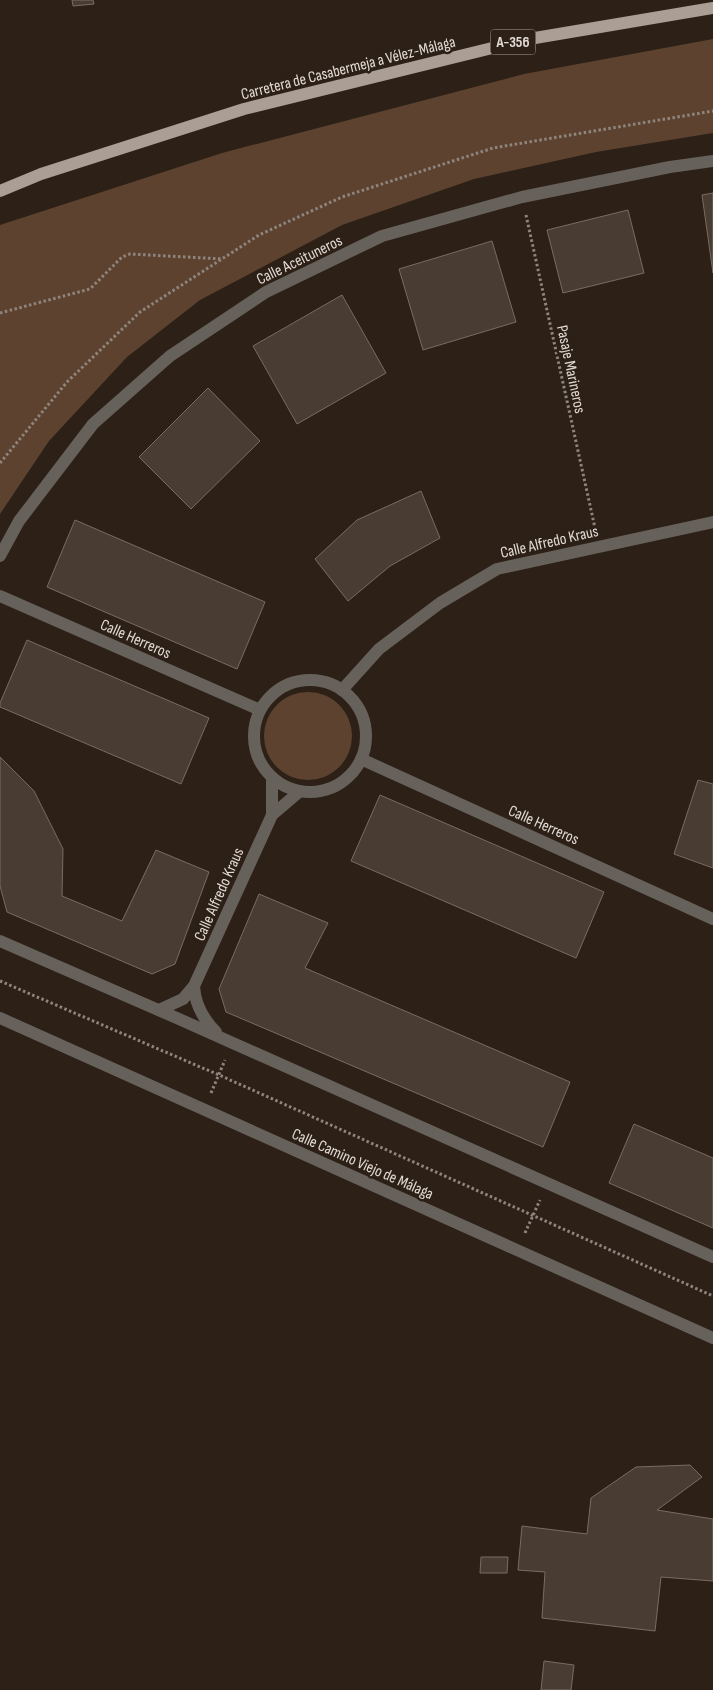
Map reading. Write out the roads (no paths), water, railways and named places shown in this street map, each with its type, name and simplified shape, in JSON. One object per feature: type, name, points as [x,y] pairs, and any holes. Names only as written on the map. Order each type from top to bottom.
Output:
[{"type":"main road","name":"Carretera de Casabermeja a Vélez-Málaga","points":[[0,191],[41,174],[244,109],[529,39],[713,8]]},
{"type":"street","name":"Calle Aceituneros","points":[[0,556],[19,521],[93,424],[170,356],[266,292],[382,236],[522,197],[713,161]]},
{"type":"street","name":"Calle Alfredo Kraus","points":[[342,690],[379,649],[440,603],[498,569],[713,522]]},
{"type":"street","name":"Calle Herreros","points":[[0,596],[260,710]]},
{"type":"street","points":[[306,680],[325,682],[342,690],[356,704],[364,721],[366,740],[361,759],[351,775],[336,786],[318,792],[299,792],[284,787],[272,778],[260,764],[254,746],[254,728],[260,710],[271,694],[287,684],[306,680]]},
{"type":"street","name":"Calle Herreros","points":[[361,759],[713,919]]},
{"type":"street","name":"Calle Alfredo Kraus","points":[[194,986],[272,815],[272,778]]},
{"type":"street","name":"Calle Alfredo Kraus","points":[[272,815],[299,792]]},
{"type":"street","points":[[0,941],[713,1257]]},
{"type":"street","points":[[159,1010],[182,999],[194,986]]},
{"type":"street","points":[[194,986],[194,996],[205,1022],[227,1041]]},
{"type":"street","name":"Calle Camino Viejo de Málaga","points":[[0,1018],[713,1338]]}]
